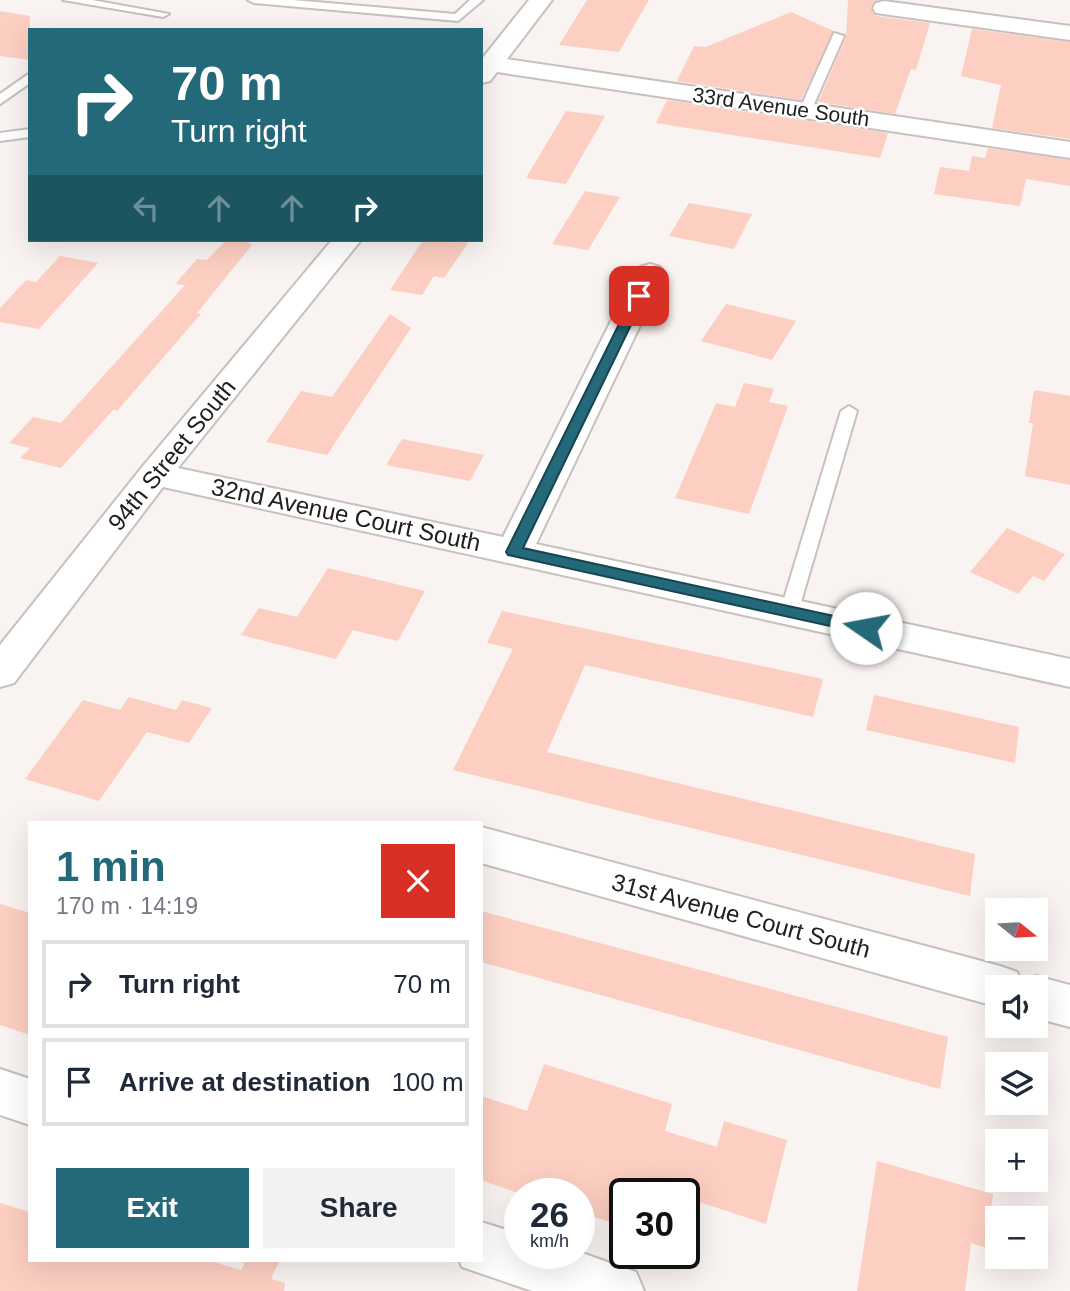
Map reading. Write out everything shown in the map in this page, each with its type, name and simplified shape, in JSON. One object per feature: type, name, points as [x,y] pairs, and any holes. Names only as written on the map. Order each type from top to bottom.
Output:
[{"type":"street","points":[[486,70],[541,0]]},
{"type":"street","points":[[884,8],[1070,33]]},
{"type":"street","name":"33rd Avenue South","points":[[486,70],[805,111],[1070,150]]},
{"type":"street","name":"94th Street South","points":[[0,673],[155,474],[345,242]]},
{"type":"street","points":[[514,552],[650,273]]},
{"type":"street","name":"32nd Avenue Court South","points":[[155,474],[1070,673]]},
{"type":"street","name":"31st Avenue Court South","points":[[483,846],[985,983]]},
{"type":"street","points":[[1048,1000],[1070,1006]]},
{"type":"street","points":[[0,1092],[28,1101]]},
{"type":"street","points":[[483,1249],[617,1291]]},
{"type":"lane","points":[[69,0],[163,14]]},
{"type":"lane","points":[[254,0],[295,1],[458,24],[477,0]]},
{"type":"lane","points":[[805,111],[838,36]]},
{"type":"lane","points":[[0,100],[28,79]]},
{"type":"lane","points":[[0,137],[28,133]]},
{"type":"lane","points":[[789,612],[849,411]]},
{"type":"building","points":[[587,0],[649,0],[619,52],[559,45]]},
{"type":"building","points":[[848,0],[877,0],[871,7],[876,16],[930,23],[916,70],[911,69],[895,114],[818,102],[846,37]]},
{"type":"building","points":[[0,11],[30,16],[28,60],[0,56]]},
{"type":"building","points":[[791,12],[834,31],[801,100],[677,81],[694,46],[706,47]]},
{"type":"building","points":[[972,29],[1070,42],[1070,139],[992,128],[1001,85],[961,76]]},
{"type":"building","points":[[667,100],[888,133],[880,158],[656,123]]},
{"type":"building","points":[[566,111],[605,116],[566,184],[526,178]]},
{"type":"building","points":[[988,148],[1070,160],[1070,186],[1026,179],[1020,206],[934,194],[940,167],[969,171],[972,156],[985,158]]},
{"type":"building","points":[[585,191],[620,197],[588,250],[552,244]]},
{"type":"building","points":[[689,203],[752,214],[734,249],[669,236]]},
{"type":"building","points":[[224,242],[248,242],[252,245],[197,313],[201,314],[117,411],[113,410],[61,468],[20,458],[30,448],[9,443],[33,417],[61,423],[185,285],[175,284],[197,259],[207,260]]},
{"type":"building","points":[[422,242],[469,242],[444,278],[434,276],[422,295],[390,290]]},
{"type":"building","points":[[60,256],[98,263],[39,329],[0,322],[0,308],[26,280],[36,282]]},
{"type":"building","points":[[726,304],[796,321],[772,360],[701,341]]},
{"type":"building","points":[[390,314],[411,328],[327,455],[266,442],[301,391],[332,397]]},
{"type":"building","points":[[744,383],[774,389],[769,402],[788,406],[749,514],[675,498],[716,403],[735,407]]},
{"type":"building","points":[[1034,390],[1070,396],[1070,485],[1025,476],[1033,423],[1029,423]]},
{"type":"building","points":[[402,439],[484,455],[470,481],[386,465]]},
{"type":"building","points":[[1007,528],[1065,554],[1044,581],[1033,576],[1018,594],[970,572]]},
{"type":"building","points":[[328,568],[425,591],[398,641],[353,630],[336,659],[241,635],[259,608],[297,617]]},
{"type":"building","points":[[502,611],[823,679],[813,717],[585,665],[547,752],[975,854],[970,896],[453,770],[513,649],[487,643]]},
{"type":"building","points":[[874,695],[1019,727],[1015,763],[866,730]]},
{"type":"building","points":[[129,697],[176,710],[182,700],[212,708],[189,743],[147,732],[99,801],[25,779],[83,700],[120,710]]},
{"type":"building","points":[[0,904],[28,912],[28,1034],[0,1025]]},
{"type":"building","points":[[483,912],[948,1037],[940,1089],[483,963]]},
{"type":"building","points":[[544,1064],[672,1104],[665,1131],[717,1147],[724,1121],[787,1140],[766,1224],[700,1202],[700,1178],[609,1178],[609,1222],[595,1217],[595,1178],[504,1178],[504,1188],[483,1181],[483,1097],[527,1111]]},
{"type":"building","points":[[877,1161],[993,1194],[992,1206],[985,1206],[985,1247],[971,1243],[965,1291],[857,1291]]},
{"type":"building","points":[[0,1203],[28,1211],[28,1262],[213,1262],[241,1270],[245,1262],[279,1262],[271,1279],[285,1283],[284,1291],[0,1291]]},
{"type":"route","points":[[639,296],[514,552],[866,628]]}]
